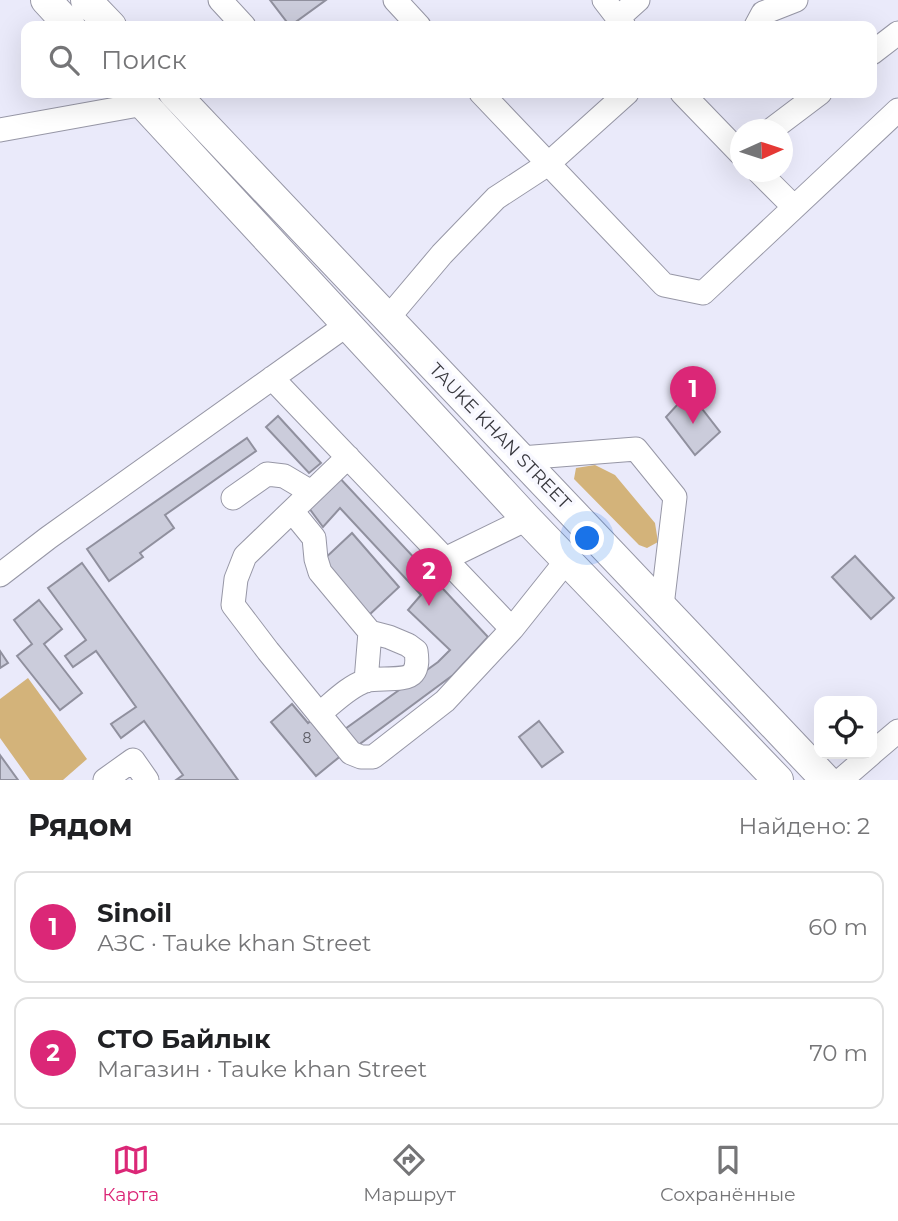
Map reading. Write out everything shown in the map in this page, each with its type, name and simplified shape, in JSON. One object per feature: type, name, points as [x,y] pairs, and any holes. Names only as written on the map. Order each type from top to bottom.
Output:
[{"type":"main road","points":[[46,0],[66,21]]},
{"type":"main road","points":[[86,0],[106,21]]},
{"type":"main road","name":"TAUKE KHAN STREET","points":[[179,98],[826,780]]},
{"type":"main road","name":"TAUKE KHAN STREET","points":[[138,99],[527,519],[778,780]]},
{"type":"street","points":[[220,0],[239,21]]},
{"type":"street","points":[[395,0],[414,21]]},
{"type":"street","points":[[604,0],[620,21]]},
{"type":"street","points":[[622,21],[638,0]]},
{"type":"street","points":[[759,21],[763,13],[796,0]]},
{"type":"street","points":[[877,49],[898,33]]},
{"type":"street","points":[[486,98],[664,285],[703,293],[898,110]]},
{"type":"street","points":[[388,318],[442,254],[496,198],[548,164],[621,98]]},
{"type":"street","points":[[687,98],[730,143]]},
{"type":"street","points":[[786,119],[813,98]]},
{"type":"street","points":[[0,130],[138,99]]},
{"type":"street","points":[[769,182],[794,207]]},
{"type":"street","points":[[0,575],[348,324]]},
{"type":"street","points":[[272,378],[512,629]]},
{"type":"street","points":[[521,458],[636,449],[675,497],[662,606]]},
{"type":"street","points":[[348,457],[245,556],[236,579],[233,605],[351,753],[361,757],[373,757],[444,701],[512,629],[567,560]]},
{"type":"street","points":[[233,498],[267,474],[284,476],[312,492]]},
{"type":"street","points":[[292,511],[314,538],[320,572],[370,632],[408,645],[416,652],[418,660],[414,673],[407,677],[366,681],[352,688],[319,714]]},
{"type":"street","points":[[445,559],[527,519]]},
{"type":"street","points":[[366,681],[370,632]]},
{"type":"street","points":[[877,748],[898,731]]},
{"type":"street","points":[[841,780],[864,759]]},
{"type":"street","points":[[105,780],[133,760],[147,780]]},
{"type":"shaded area","points":[[595,465],[615,475],[655,523],[658,542],[647,548],[639,545],[574,479],[576,468]]},
{"type":"shaded area","points":[[28,678],[87,759],[63,780],[30,780],[0,738],[0,699]]},
{"type":"building","points":[[270,0],[326,0],[297,21],[286,21]]},
{"type":"building","points":[[689,392],[720,432],[695,455],[666,417]]},
{"type":"building","points":[[278,416],[321,463],[309,473],[266,427]]},
{"type":"building","points":[[247,438],[256,451],[165,515],[174,528],[140,553],[143,557],[109,581],[87,549]]},
{"type":"building","points":[[336,474],[488,637],[453,675],[357,746],[345,729],[438,662],[450,650],[408,610],[421,595],[340,508],[323,527],[306,504]]},
{"type":"building","points":[[352,533],[399,587],[369,615],[321,562]]},
{"type":"building","points":[[855,556],[894,598],[871,619],[832,577]]},
{"type":"building","points":[[82,563],[238,780],[176,780],[183,775],[144,721],[121,738],[111,724],[136,707],[96,651],[73,667],[65,656],[86,640],[48,588]]},
{"type":"building","points":[[39,600],[62,629],[44,644],[82,693],[60,710],[17,656],[32,644],[14,620]]},
{"type":"building","points":[[0,651],[8,663],[0,668]]},
{"type":"building","points":[[292,704],[308,723],[313,719],[343,754],[316,776],[271,722]]},
{"type":"building","points":[[539,721],[563,752],[542,767],[519,737]]},
{"type":"building","points":[[0,755],[18,780],[0,780]]},
{"type":"place","name":"Sinoil","points":[[693,424]]},
{"type":"place","name":"СТО Байлык","points":[[429,606]]}]
